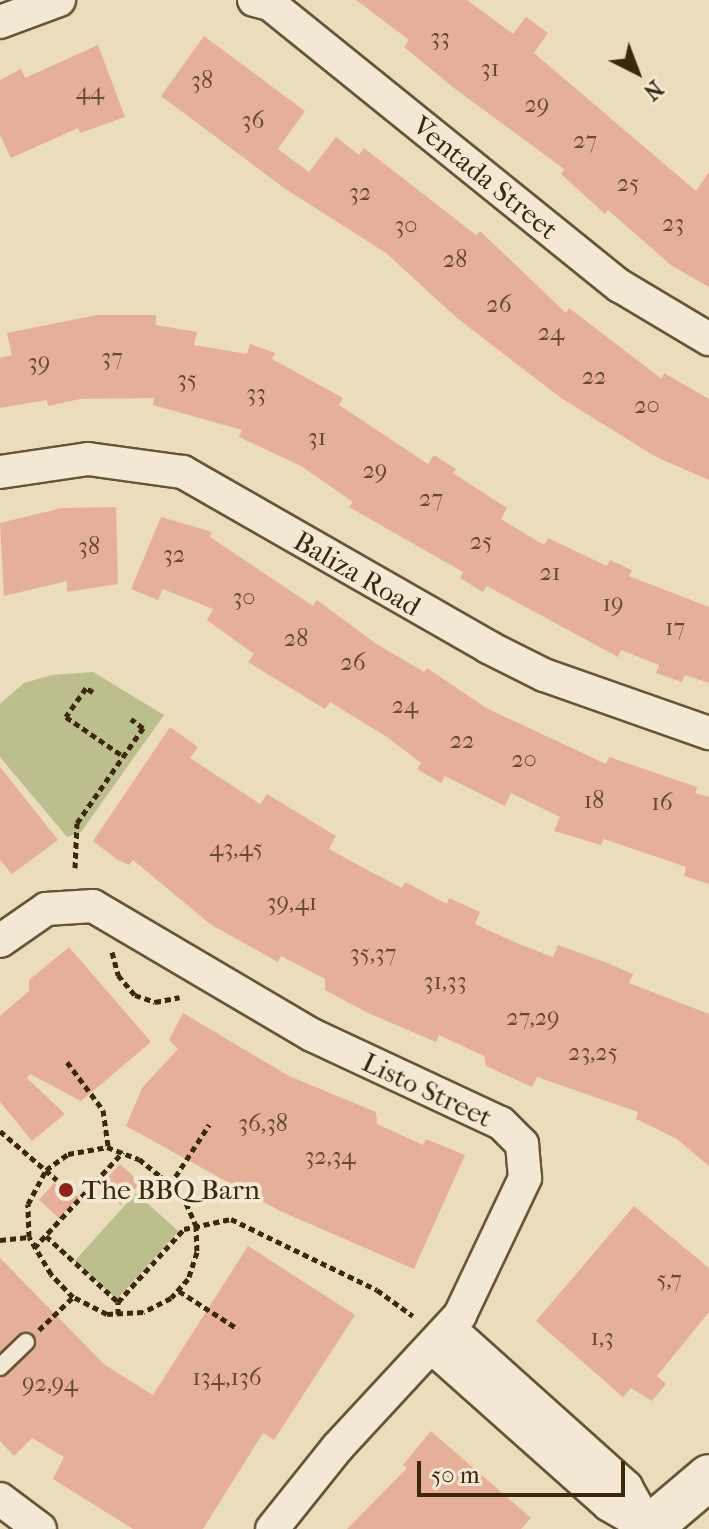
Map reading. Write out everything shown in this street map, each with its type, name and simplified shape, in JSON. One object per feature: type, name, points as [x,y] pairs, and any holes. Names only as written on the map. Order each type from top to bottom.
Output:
[{"type":"street","points":[[0,22],[59,0]]},
{"type":"street","name":"Ventada Street","points":[[265,1],[620,286],[709,339]]},
{"type":"street","name":"Baliza Road","points":[[0,472],[88,459],[183,472],[488,647],[544,675],[709,733]]},
{"type":"street","name":"Listo Street","points":[[0,941],[46,909],[93,906],[312,1035],[511,1130],[525,1155],[525,1178],[485,1269],[442,1339],[337,1448],[272,1529]]},
{"type":"street","points":[[442,1339],[626,1487],[649,1529],[709,1477]]},
{"type":"street","points":[[0,1499],[40,1529]]},
{"type":"lane","points":[[0,1367],[26,1342]]},
{"type":"path","points":[[93,692],[86,688],[66,717],[123,756]]},
{"type":"path","points":[[75,868],[77,823],[143,728],[131,719]]},
{"type":"path","points":[[112,952],[118,975],[135,995],[155,1002],[180,997]]},
{"type":"path","points":[[67,1062],[103,1110],[108,1147]]},
{"type":"path","points":[[170,1185],[209,1125]]},
{"type":"path","points":[[0,1131],[57,1180]]},
{"type":"path","points":[[108,1147],[123,1152],[170,1185],[196,1225],[195,1262],[179,1291],[149,1310],[118,1315],[73,1297],[34,1248],[29,1237],[28,1204],[46,1170],[68,1154],[108,1147]]},
{"type":"path","points":[[34,1248],[123,1152]]},
{"type":"path","points":[[118,1315],[118,1302],[184,1229],[196,1225],[245,1222],[377,1290],[413,1316]]},
{"type":"path","points":[[46,1236],[118,1302]]},
{"type":"path","points":[[0,1240],[29,1237]]},
{"type":"path","points":[[179,1291],[238,1329]]},
{"type":"path","points":[[26,1342],[73,1297]]},
{"type":"green space","points":[[93,672],[164,715],[81,832],[67,837],[0,757],[0,704],[24,683],[52,675]]},
{"type":"green space","points":[[136,1193],[178,1231],[117,1300],[74,1261]]},
{"type":"building","points":[[356,0],[467,0],[513,34],[526,17],[548,33],[534,53],[696,191],[709,172],[709,287],[672,266],[608,210],[605,214],[561,174],[564,169],[454,88],[404,47],[409,40]]},
{"type":"building","points":[[204,36],[305,111],[278,149],[309,172],[336,137],[359,155],[364,148],[476,235],[480,231],[566,313],[569,308],[662,379],[664,373],[709,399],[709,480],[656,457],[561,398],[457,318],[386,253],[284,188],[161,96]]},
{"type":"building","points":[[98,45],[125,117],[80,133],[78,128],[11,158],[0,135],[0,80],[21,69],[25,78]]},
{"type":"building","points":[[97,315],[156,315],[156,325],[197,332],[194,345],[247,354],[250,344],[275,353],[272,359],[343,398],[339,405],[428,464],[434,455],[456,469],[453,473],[507,508],[501,519],[544,545],[548,538],[607,566],[610,560],[632,570],[629,576],[709,607],[709,683],[685,675],[682,682],[656,673],[659,665],[621,650],[618,657],[487,586],[483,592],[460,578],[463,572],[349,507],[353,502],[301,466],[239,437],[242,430],[153,405],[154,398],[80,399],[48,406],[47,400],[0,408],[0,358],[12,355],[7,333]]},
{"type":"building","points":[[116,507],[118,584],[67,592],[67,581],[4,596],[0,523],[62,508]]},
{"type":"building","points":[[161,517],[212,532],[210,537],[313,606],[317,600],[375,643],[424,672],[427,668],[488,709],[606,764],[609,757],[697,787],[695,793],[709,797],[709,884],[684,876],[686,867],[604,839],[601,845],[554,831],[560,817],[511,793],[505,806],[445,776],[441,783],[417,769],[421,763],[387,737],[330,702],[325,709],[248,662],[254,654],[207,620],[213,609],[163,589],[158,600],[131,589]]},
{"type":"building","points":[[170,727],[198,747],[190,758],[260,804],[267,794],[336,836],[329,849],[371,872],[402,888],[405,882],[447,904],[449,898],[480,912],[475,924],[519,944],[553,957],[558,945],[602,961],[633,974],[629,983],[709,1014],[709,1166],[677,1139],[636,1119],[638,1112],[537,1077],[532,1087],[486,1066],[484,1056],[439,1035],[436,1042],[370,1014],[325,990],[325,979],[281,956],[278,962],[210,924],[133,860],[129,865],[118,860],[93,841]]},
{"type":"building","points":[[0,767],[58,840],[12,874],[0,860]]},
{"type":"building","points":[[69,947],[151,1042],[81,1101],[30,1074],[27,1078],[65,1114],[32,1141],[0,1102],[0,1016],[29,991],[29,980]]},
{"type":"building","points":[[183,1013],[289,1076],[376,1112],[377,1124],[423,1145],[426,1139],[465,1155],[414,1269],[280,1211],[126,1126],[142,1088],[178,1049],[169,1040]]},
{"type":"building","points":[[120,1164],[141,1183],[121,1205],[100,1186]]},
{"type":"building","points":[[54,1183],[79,1197],[59,1218],[39,1200]]},
{"type":"building","points":[[634,1206],[709,1268],[709,1312],[657,1376],[666,1384],[652,1401],[631,1388],[623,1397],[536,1321]]},
{"type":"building","points":[[248,1246],[355,1315],[274,1440],[263,1433],[203,1529],[133,1529],[53,1479],[64,1457],[32,1438],[14,1456],[0,1441],[0,1378],[34,1350],[37,1340],[23,1332],[0,1352],[0,1258],[105,1365],[153,1395]]},
{"type":"building","points":[[431,1431],[531,1518],[521,1529],[347,1529],[407,1468],[403,1465]]},
{"type":"place","name":"The BBQ Barn","points":[[66,1190]]}]
